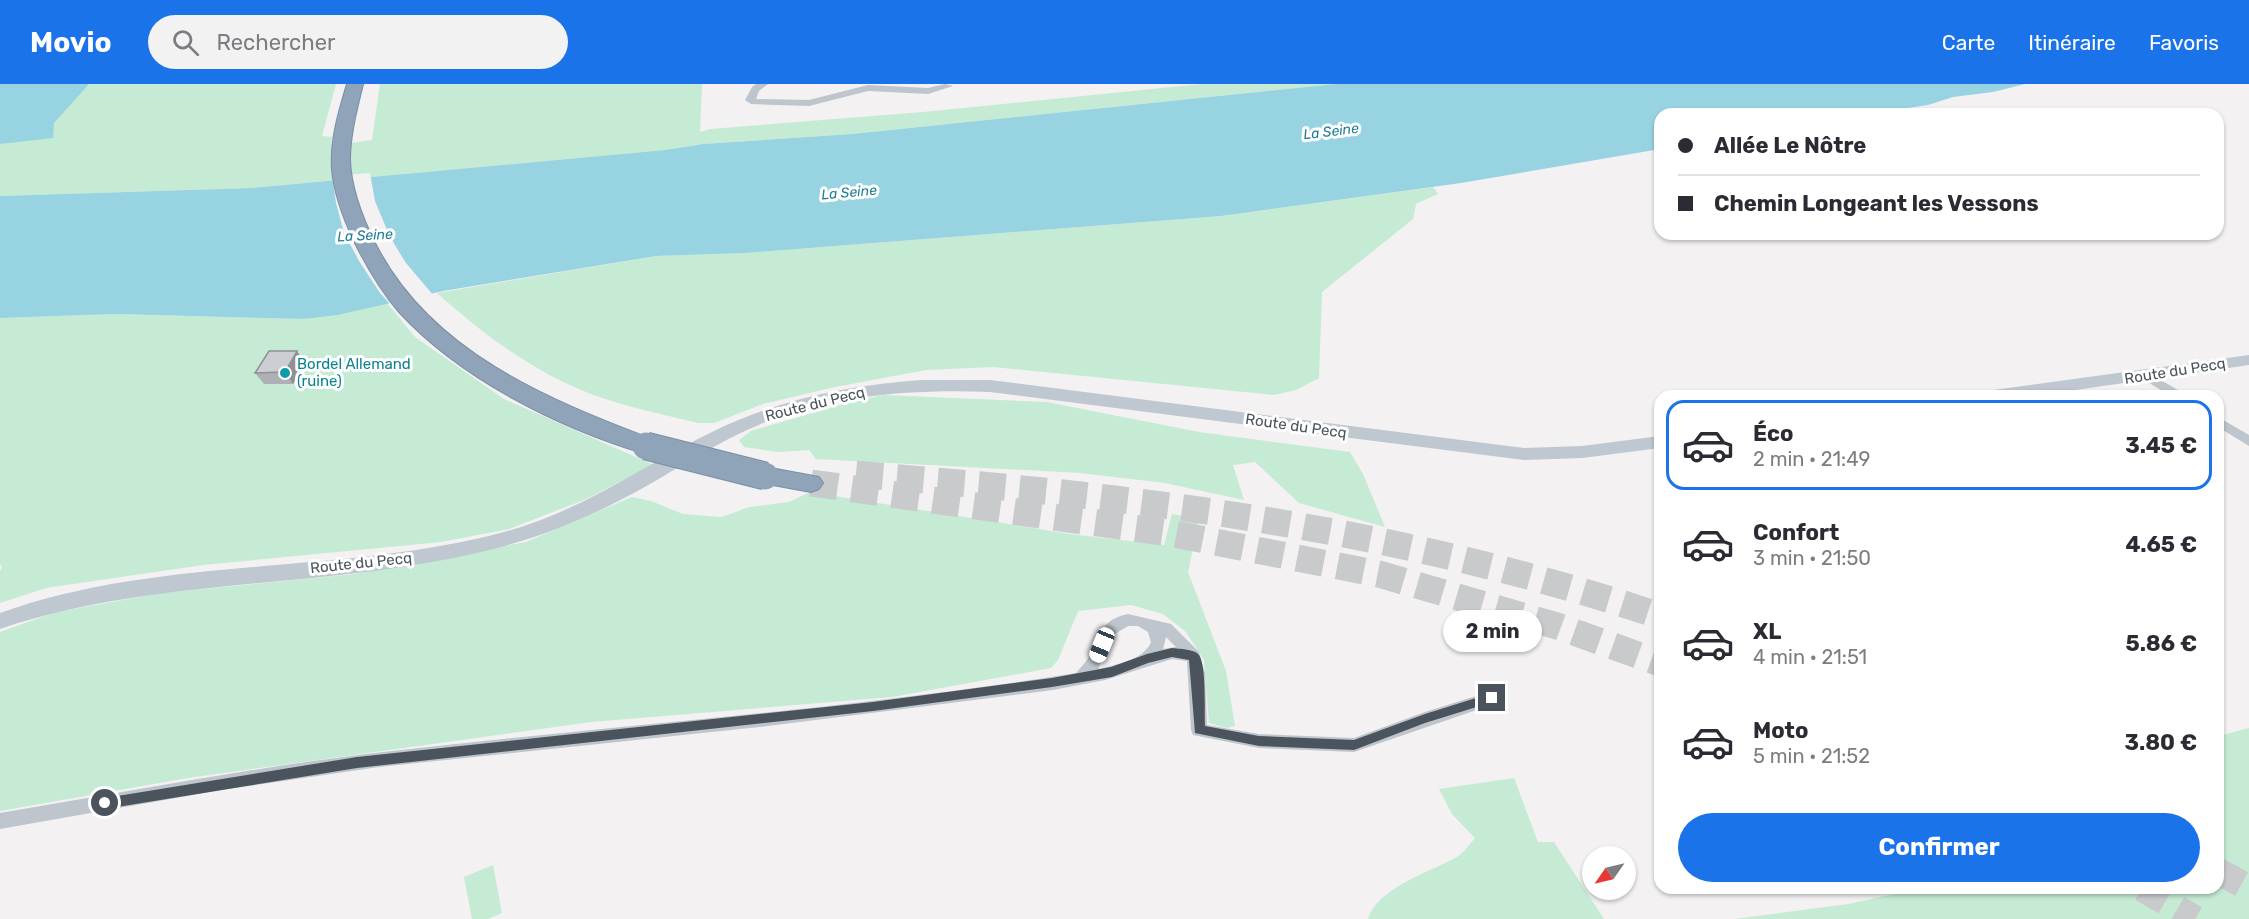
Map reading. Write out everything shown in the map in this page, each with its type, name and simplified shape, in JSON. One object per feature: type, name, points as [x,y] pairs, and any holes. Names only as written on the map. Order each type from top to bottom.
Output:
[{"type":"highway","points":[[350,143],[355,84]]},
{"type":"highway","points":[[366,84],[350,143],[341,162],[347,197],[365,247],[407,308],[435,334],[472,362],[522,393],[587,424],[682,457],[814,477]]},
{"type":"main road","name":"Route du Pecq","points":[[2040,390],[2249,360]]},
{"type":"main road","name":"Route du Pecq","points":[[0,621],[51,604],[103,593],[421,557],[507,538],[586,509],[689,452],[759,418],[832,396],[870,390],[948,384],[990,386],[1524,454],[1582,452],[1654,443]]},
{"type":"street","points":[[763,84],[750,100],[753,102],[808,103],[868,86],[928,91],[948,86]]},
{"type":"street","points":[[2147,376],[2169,390]]},
{"type":"street","points":[[2224,425],[2249,441]]},
{"type":"street","points":[[1082,677],[1097,657],[1112,626],[1127,619],[1144,621],[1156,631],[1159,643],[1153,655],[1147,659]]},
{"type":"street","points":[[1152,626],[1166,628],[1194,656],[1197,673],[1199,730],[1259,741],[1354,745],[1425,718],[1492,698]]},
{"type":"street","points":[[0,821],[357,763],[862,708],[1112,672],[1147,659],[1172,653],[1194,656]]},
{"type":"green space","points":[[0,84],[336,84],[322,136],[332,137],[331,146],[372,140],[380,84],[702,84],[700,132],[710,129],[923,112],[1201,84],[1336,84],[852,134],[703,144],[665,150],[252,188],[0,196]]},
{"type":"green space","points":[[1433,187],[1438,194],[1416,204],[1413,219],[1322,292],[1319,378],[1296,390],[1274,395],[994,367],[926,370],[830,388],[763,404],[714,423],[698,423],[617,403],[549,375],[510,351],[437,293],[656,256],[745,253],[1221,216]]},
{"type":"green space","points":[[387,303],[415,337],[504,399],[654,465],[584,500],[509,529],[441,542],[203,565],[46,588],[0,603],[0,571],[2,568],[0,563],[0,318],[115,314],[303,319],[338,315]]},
{"type":"green space","points":[[883,395],[1047,402],[1199,432],[1350,452],[1363,474],[1385,527],[1299,503],[1255,462],[1233,465],[1244,500],[1165,483],[1080,473],[816,459],[809,450],[778,452],[744,447],[739,440],[751,431]]},
{"type":"green space","points":[[810,492],[1070,534],[1164,545],[1172,514],[1199,519],[1188,572],[1226,671],[1235,726],[1227,728],[1209,723],[1204,660],[1186,632],[1163,614],[1131,605],[1078,611],[1058,660],[1051,668],[892,697],[591,722],[188,778],[0,811],[0,632],[56,612],[162,593],[354,574],[526,542],[632,497],[651,501],[683,514],[722,517],[749,507],[789,502]]},
{"type":"green space","points":[[2249,728],[2249,919],[1735,919],[1848,904],[1894,894],[2224,894],[2224,735]]},
{"type":"green space","points":[[1514,778],[1538,842],[1554,842],[1582,885],[1582,900],[1592,900],[1604,919],[1368,919],[1373,908],[1382,898],[1406,882],[1458,856],[1475,838],[1452,814],[1439,789]]},
{"type":"green space","points":[[493,865],[502,913],[488,919],[472,919],[464,877]]},
{"type":"water","points":[[0,84],[89,84],[54,123],[53,138],[0,144]]},
{"type":"water","name":"La Seine","points":[[1336,84],[2025,84],[1907,108],[1654,108],[1654,150],[1461,183],[1221,216],[745,253],[656,256],[443,291],[338,315],[304,319],[115,314],[0,318],[0,196],[252,188],[665,150],[703,144],[852,134]]},
{"type":"pier","points":[[370,173],[375,201],[390,237],[406,263],[434,296],[391,305],[380,293],[359,261],[344,233],[332,176]]},
{"type":"building","points":[[269,351],[297,351],[285,372],[255,373]]},
{"type":"tunnel","points":[[856,474],[1082,495],[1253,518],[1322,530],[1390,543],[1526,575],[1654,614]]},
{"type":"tunnel","points":[[811,483],[1169,533],[1379,574],[1557,626],[1654,661]]},
{"type":"tunnel","points":[[2224,874],[2249,888]]},
{"type":"tunnel","points":[[2152,894],[2195,919]]},
{"type":"place","name":"Bordel Allemand (ruine)","points":[[285,373]]},
{"type":"route","points":[[105,803],[357,763],[873,706],[1052,683],[1112,672],[1147,659],[1172,653],[1194,656],[1197,673],[1199,730],[1259,741],[1354,745],[1425,718],[1492,698]]}]
